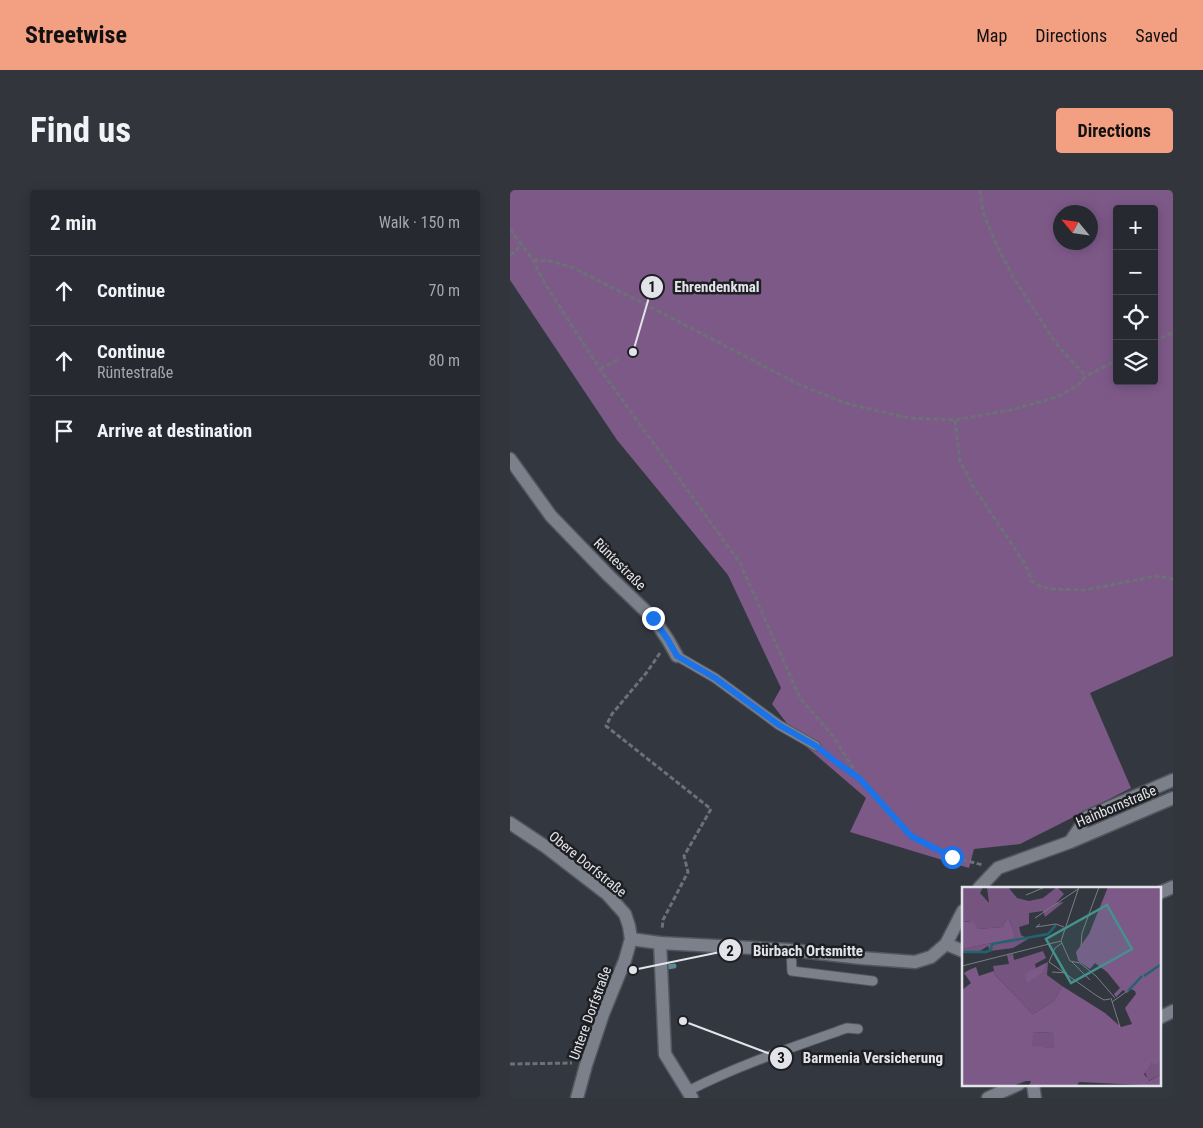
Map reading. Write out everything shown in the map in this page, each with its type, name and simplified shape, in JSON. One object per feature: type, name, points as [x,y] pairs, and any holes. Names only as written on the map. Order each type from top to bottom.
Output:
[{"type":"street","name":"Rüntestraße","points":[[510,459],[551,516],[653,618],[677,656]]},
{"type":"street","name":"Hainbornstraße","points":[[1070,842],[1087,816],[1173,780]]},
{"type":"street","name":"Hainbornstraße","points":[[980,887],[998,868],[1070,842],[1173,798]]},
{"type":"street","name":"Obere Dorfstraße","points":[[510,823],[546,847],[607,894],[625,914],[631,939]]},
{"type":"street","points":[[1160,893],[1173,887]]},
{"type":"street","points":[[631,939],[660,943],[791,950],[916,962],[931,957],[946,944],[962,913]]},
{"type":"street","name":"Untere Dorfstraße","points":[[577,1098],[603,1014],[625,960],[631,939]]},
{"type":"street","points":[[660,943],[665,1054],[690,1095]]},
{"type":"street","points":[[946,944],[962,951]]},
{"type":"street","points":[[1160,1018],[1173,1011]]},
{"type":"street","points":[[988,1098],[1015,1086]]},
{"type":"lane","name":"Rüntestraße","points":[[677,656],[715,678],[779,725],[816,746]]},
{"type":"lane","points":[[791,950],[792,970],[873,981]]},
{"type":"lane","points":[[690,1095],[717,1076],[773,1054],[847,1028],[858,1029]]},
{"type":"path","points":[[980,190],[983,212],[997,246],[1013,277],[1057,345],[1086,376]]},
{"type":"path","points":[[510,229],[533,260],[545,284],[600,369],[740,563],[800,698],[833,736],[859,778],[911,836],[952,857],[998,868]]},
{"type":"path","points":[[510,255],[521,244]]},
{"type":"path","points":[[533,260],[550,261],[571,267],[800,385],[848,404],[909,418],[955,420],[1010,410],[1057,397],[1077,386],[1086,376],[1113,362]]},
{"type":"path","points":[[1158,340],[1173,332]]},
{"type":"path","points":[[600,369],[620,358]]},
{"type":"path","points":[[955,420],[960,461],[973,486],[1026,564],[1032,582],[1051,589],[1085,590],[1156,576],[1173,579]]},
{"type":"path","points":[[653,662],[637,685],[612,714],[606,726],[711,809],[684,856],[688,872],[663,920],[660,943]]},
{"type":"path","points":[[816,746],[859,778]]},
{"type":"path","points":[[510,1064],[569,1063],[586,1065]]},
{"type":"shaded area","points":[[510,190],[1173,190],[1173,656],[1090,693],[1131,788],[1020,844],[974,849],[969,868],[850,832],[866,798],[802,743],[772,704],[781,688],[728,575],[617,440],[510,280]]},
{"type":"waterway","points":[[667,967],[674,966]]},
{"type":"place","name":"Ehrendenkmal","points":[[633,352]]},
{"type":"place","name":"Bürbach Ortsmitte","points":[[633,970]]},
{"type":"place","name":"Barmenia Versicherung","points":[[683,1021]]},
{"type":"route","points":[[653,618],[677,656],[715,678],[779,725],[816,746],[859,778],[911,836],[952,857]]}]
